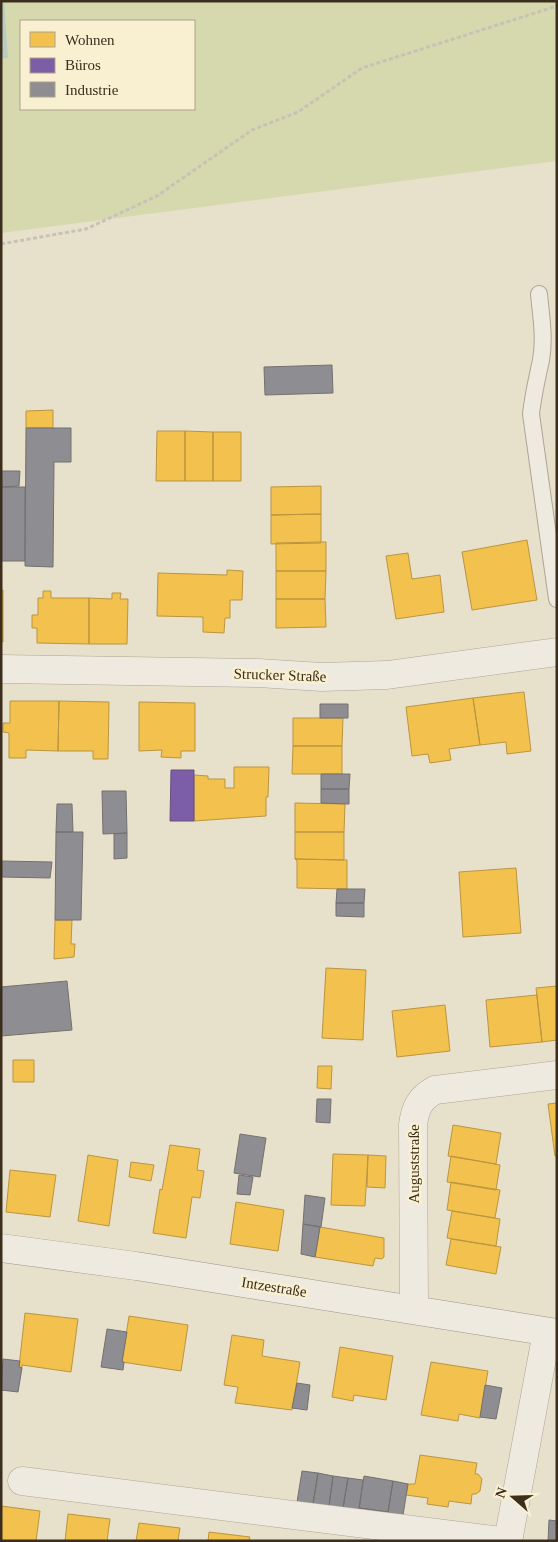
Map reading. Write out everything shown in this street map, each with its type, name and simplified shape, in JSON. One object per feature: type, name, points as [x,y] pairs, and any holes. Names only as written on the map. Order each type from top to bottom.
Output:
[{"type":"street","name":"Strucker Straße","points":[[1,670],[258,673],[322,677],[387,675],[557,652]]},
{"type":"street","name":"Auguststraße","points":[[414,1309],[414,1111],[423,1098],[435,1090],[557,1075]]},
{"type":"street","name":"Intzestraße","points":[[1,1248],[136,1266],[552,1332],[508,1541]]},
{"type":"street","points":[[22,1481],[501,1541]]},
{"type":"lane","points":[[538,294],[543,330],[541,359],[533,392],[531,414],[557,598]]},
{"type":"path","points":[[1,244],[86,230],[157,196],[252,130],[298,112],[362,68],[557,6]]},
{"type":"green space","points":[[1,1],[557,1],[557,161],[1,233]]},
{"type":"shaded area","points":[[1,1],[4,1],[8,58],[1,59]]},
{"type":"building: Wohnen","points":[[53,410],[53,428],[26,428],[26,411]]},
{"type":"building: Wohnen","points":[[157,431],[185,431],[185,481],[156,481]]},
{"type":"building: Wohnen","points":[[185,431],[213,432],[213,481],[185,481]]},
{"type":"building: Wohnen","points":[[213,432],[241,432],[241,481],[213,481]]},
{"type":"building: Wohnen","points":[[321,486],[321,514],[271,515],[271,487]]},
{"type":"building: Wohnen","points":[[321,514],[321,543],[271,544],[271,515]]},
{"type":"building: Wohnen","points":[[527,540],[537,600],[472,610],[462,552]]},
{"type":"building: Wohnen","points":[[326,542],[326,571],[276,571],[276,543]]},
{"type":"building: Wohnen","points":[[408,553],[412,579],[440,575],[444,612],[396,619],[386,556]]},
{"type":"building: Wohnen","points":[[227,570],[243,571],[242,600],[230,600],[230,618],[225,618],[224,633],[203,632],[203,617],[157,616],[158,573],[227,575]]},
{"type":"building: Wohnen","points":[[276,571],[326,571],[325,599],[276,599]]},
{"type":"building: Wohnen","points":[[1,590],[3,590],[3,642],[1,642]]},
{"type":"building: Wohnen","points":[[43,591],[51,591],[51,598],[89,598],[89,644],[37,643],[37,628],[32,628],[32,615],[38,615],[38,598],[43,598]]},
{"type":"building: Wohnen","points":[[112,593],[121,593],[120,599],[128,599],[127,644],[89,644],[89,598],[112,599]]},
{"type":"building: Wohnen","points":[[276,599],[325,599],[326,627],[276,628]]},
{"type":"building: Wohnen","points":[[524,692],[531,751],[507,754],[506,742],[480,745],[473,698]]},
{"type":"building: Wohnen","points":[[473,698],[480,745],[449,749],[451,760],[430,763],[428,754],[412,756],[406,707]]},
{"type":"building: Wohnen","points":[[10,701],[59,701],[58,751],[26,750],[26,758],[9,758],[9,733],[3,732],[3,723],[10,723]]},
{"type":"building: Wohnen","points":[[59,701],[109,702],[108,759],[93,759],[93,751],[58,751]]},
{"type":"building: Wohnen","points":[[139,702],[195,703],[195,751],[181,751],[181,758],[161,757],[162,750],[139,751]]},
{"type":"building: Wohnen","points":[[293,718],[343,718],[342,746],[293,746]]},
{"type":"building: Wohnen","points":[[293,746],[342,746],[342,774],[292,774]]},
{"type":"building: Wohnen","points":[[234,767],[269,767],[266,816],[194,821],[194,775],[208,776],[208,779],[225,779],[225,788],[234,788]]},
{"type":"building: Wohnen","points":[[295,803],[345,804],[344,832],[295,832]]},
{"type":"building: Wohnen","points":[[295,832],[344,832],[344,860],[295,859]]},
{"type":"building: Wohnen","points":[[295,859],[347,860],[347,889],[297,888],[297,861]]},
{"type":"building: Wohnen","points":[[516,868],[521,933],[463,937],[459,872]]},
{"type":"building: Wohnen","points":[[55,920],[72,920],[71,944],[75,944],[74,957],[54,959]]},
{"type":"building: Wohnen","points":[[326,968],[366,970],[363,1040],[322,1038]]},
{"type":"building: Wohnen","points":[[557,986],[557,1040],[542,1042],[536,988]]},
{"type":"building: Wohnen","points":[[537,995],[542,1042],[490,1047],[486,1000]]},
{"type":"building: Wohnen","points":[[445,1005],[450,1051],[397,1057],[392,1011]]},
{"type":"building: Wohnen","points":[[13,1060],[34,1060],[34,1082],[13,1082]]},
{"type":"building: Wohnen","points":[[318,1066],[332,1066],[331,1089],[317,1088]]},
{"type":"building: Wohnen","points":[[557,1103],[557,1156],[555,1156],[548,1104]]},
{"type":"building: Wohnen","points":[[453,1125],[501,1133],[496,1164],[448,1156]]},
{"type":"building: Wohnen","points":[[170,1145],[200,1149],[197,1170],[204,1171],[200,1198],[192,1197],[186,1238],[153,1233]]},
{"type":"building: Wohnen","points":[[333,1154],[368,1155],[365,1206],[331,1205]]},
{"type":"building: Wohnen","points":[[88,1155],[118,1160],[109,1226],[78,1221]]},
{"type":"building: Wohnen","points":[[368,1155],[386,1156],[385,1188],[367,1187]]},
{"type":"building: Wohnen","points":[[451,1156],[500,1165],[496,1190],[447,1182]]},
{"type":"building: Wohnen","points":[[131,1162],[154,1165],[151,1181],[129,1177]]},
{"type":"building: Wohnen","points":[[10,1170],[56,1175],[50,1217],[6,1212]]},
{"type":"building: Wohnen","points":[[451,1182],[500,1190],[495,1218],[447,1210]]},
{"type":"building: Wohnen","points":[[236,1202],[284,1210],[278,1251],[230,1244]]},
{"type":"building: Wohnen","points":[[452,1211],[500,1219],[496,1246],[447,1238]]},
{"type":"building: Wohnen","points":[[320,1227],[384,1238],[384,1257],[382,1259],[375,1258],[373,1266],[315,1257]]},
{"type":"building: Wohnen","points":[[451,1239],[501,1247],[496,1274],[446,1265]]},
{"type":"building: Wohnen","points":[[25,1313],[78,1319],[71,1372],[22,1365],[22,1368],[19,1367]]},
{"type":"building: Wohnen","points":[[129,1316],[188,1325],[181,1371],[122,1362]]},
{"type":"building: Wohnen","points":[[232,1335],[264,1340],[262,1356],[300,1362],[292,1410],[235,1403],[238,1387],[224,1385]]},
{"type":"building: Wohnen","points":[[340,1347],[393,1356],[386,1400],[354,1395],[353,1401],[332,1397]]},
{"type":"building: Wohnen","points":[[431,1362],[488,1371],[480,1418],[459,1414],[458,1421],[421,1415]]},
{"type":"building: Wohnen","points":[[420,1455],[477,1463],[475,1474],[478,1474],[482,1479],[480,1491],[472,1494],[471,1504],[449,1501],[448,1507],[427,1504],[428,1498],[406,1495],[408,1484],[415,1484]]},
{"type":"building: Wohnen","points":[[1,1506],[40,1511],[36,1541],[1,1541]]},
{"type":"building: Wohnen","points":[[68,1514],[110,1519],[107,1541],[65,1541]]},
{"type":"building: Wohnen","points":[[139,1523],[180,1528],[178,1541],[136,1541]]},
{"type":"building: Wohnen","points":[[209,1532],[250,1537],[249,1541],[208,1541]]},
{"type":"building: Büros","points":[[171,770],[194,770],[194,821],[170,821]]},
{"type":"building: Industrie","points":[[332,365],[333,393],[265,395],[264,367]]},
{"type":"building: Industrie","points":[[26,428],[71,428],[71,462],[54,462],[53,567],[25,566]]},
{"type":"building: Industrie","points":[[1,471],[20,471],[19,486],[1,487]]},
{"type":"building: Industrie","points":[[1,487],[25,487],[25,561],[1,561]]},
{"type":"building: Industrie","points":[[320,704],[348,704],[348,718],[320,718]]},
{"type":"building: Industrie","points":[[321,774],[350,774],[349,789],[321,789]]},
{"type":"building: Industrie","points":[[321,789],[349,789],[349,804],[321,803]]},
{"type":"building: Industrie","points":[[102,791],[126,791],[127,833],[103,834]]},
{"type":"building: Industrie","points":[[57,804],[72,804],[73,832],[56,832]]},
{"type":"building: Industrie","points":[[56,832],[83,832],[81,920],[55,920]]},
{"type":"building: Industrie","points":[[127,833],[127,858],[114,859],[114,834]]},
{"type":"building: Industrie","points":[[1,861],[52,862],[50,878],[1,877]]},
{"type":"building: Industrie","points":[[337,889],[365,889],[364,903],[336,903]]},
{"type":"building: Industrie","points":[[336,903],[364,903],[364,917],[336,916]]},
{"type":"building: Industrie","points":[[67,981],[72,1030],[1,1036],[1,987]]},
{"type":"building: Industrie","points":[[317,1099],[331,1099],[330,1123],[316,1122]]},
{"type":"building: Industrie","points":[[240,1134],[266,1138],[260,1177],[234,1173]]},
{"type":"building: Industrie","points":[[239,1175],[253,1177],[250,1195],[237,1194]]},
{"type":"building: Industrie","points":[[305,1195],[325,1198],[321,1227],[303,1224]]},
{"type":"building: Industrie","points":[[303,1224],[320,1227],[315,1257],[301,1254]]},
{"type":"building: Industrie","points":[[107,1329],[127,1332],[122,1362],[124,1362],[123,1370],[101,1367]]},
{"type":"building: Industrie","points":[[3,1359],[20,1361],[19,1367],[22,1368],[18,1392],[1,1390]]},
{"type":"building: Industrie","points":[[297,1383],[310,1385],[307,1410],[292,1408]]},
{"type":"building: Industrie","points":[[485,1385],[502,1388],[496,1419],[480,1417]]},
{"type":"building: Industrie","points":[[302,1471],[318,1473],[313,1504],[297,1502]]},
{"type":"building: Industrie","points":[[318,1473],[333,1476],[329,1506],[313,1504]]},
{"type":"building: Industrie","points":[[333,1476],[348,1478],[343,1508],[329,1506]]},
{"type":"building: Industrie","points":[[364,1476],[393,1481],[388,1512],[359,1508]]},
{"type":"building: Industrie","points":[[348,1478],[363,1480],[359,1510],[343,1508]]},
{"type":"building: Industrie","points":[[393,1481],[408,1484],[403,1515],[359,1508],[388,1512]]},
{"type":"building: Industrie","points":[[549,1520],[557,1521],[557,1541],[548,1541]]}]
